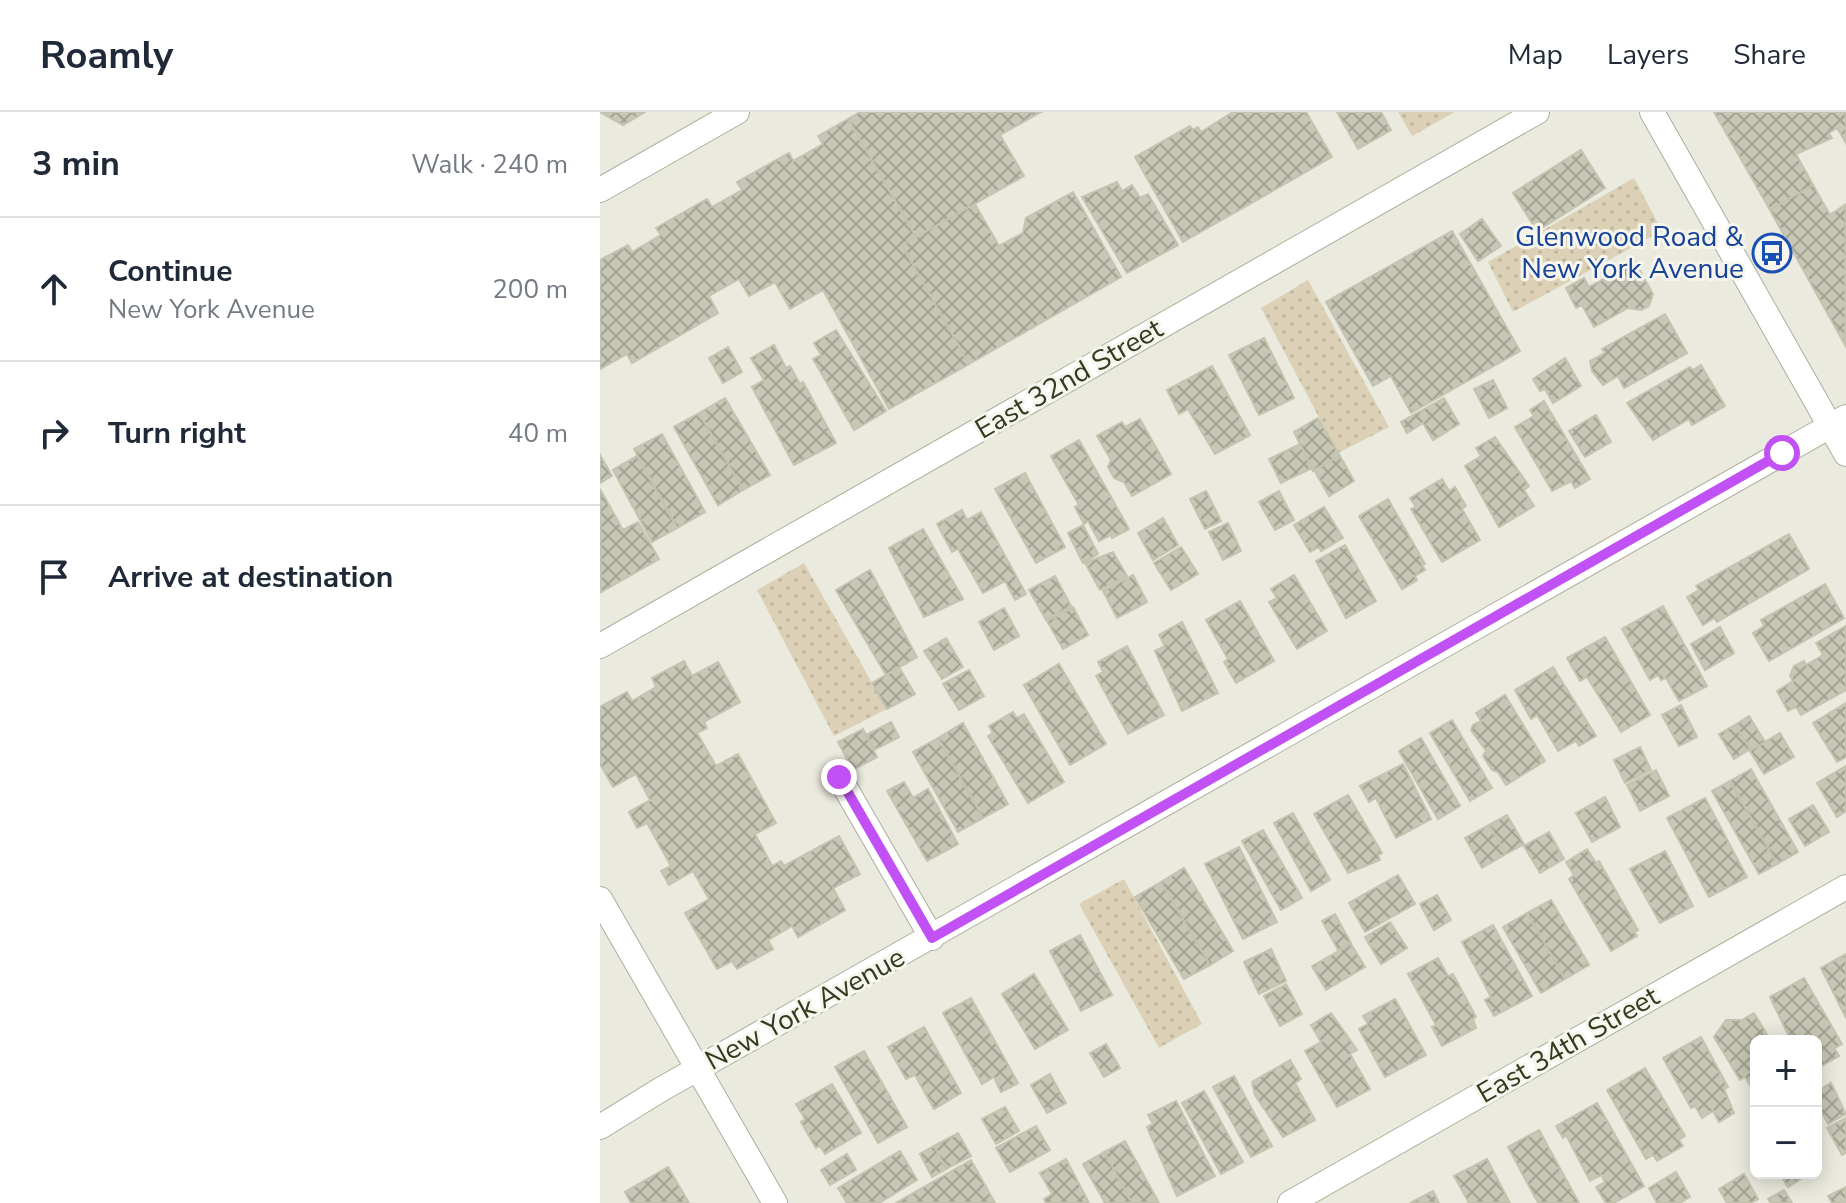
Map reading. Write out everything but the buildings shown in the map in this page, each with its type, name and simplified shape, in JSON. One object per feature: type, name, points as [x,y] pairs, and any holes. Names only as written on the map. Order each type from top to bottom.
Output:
[{"type":"street","points":[[600,190],[737,112]]},
{"type":"street","name":"East 32nd Street","points":[[600,646],[1537,112]]},
{"type":"street","points":[[1652,112],[1838,422],[1846,454]]},
{"type":"street","name":"New York Avenue","points":[[600,1127],[1838,422]]},
{"type":"street","points":[[839,777],[932,938]]},
{"type":"street","name":"East 34th Street","points":[[1290,1203],[1846,887]]},
{"type":"street","points":[[600,899],[775,1203]]},
{"type":"shaded area","points":[[1398,112],[1455,112],[1412,136]]},
{"type":"shaded area","points":[[1634,178],[1662,231],[1513,312],[1488,262]]},
{"type":"shaded area","points":[[1308,280],[1389,427],[1338,453],[1261,308]]},
{"type":"shaded area","points":[[804,563],[887,709],[834,736],[757,590]]},
{"type":"shaded area","points":[[1124,879],[1202,1024],[1159,1048],[1079,904]]},
{"type":"place","name":"Glenwood Road & New York Avenue","points":[[1772,253]]},
{"type":"route","points":[[839,777],[932,938],[1782,453]]}]
